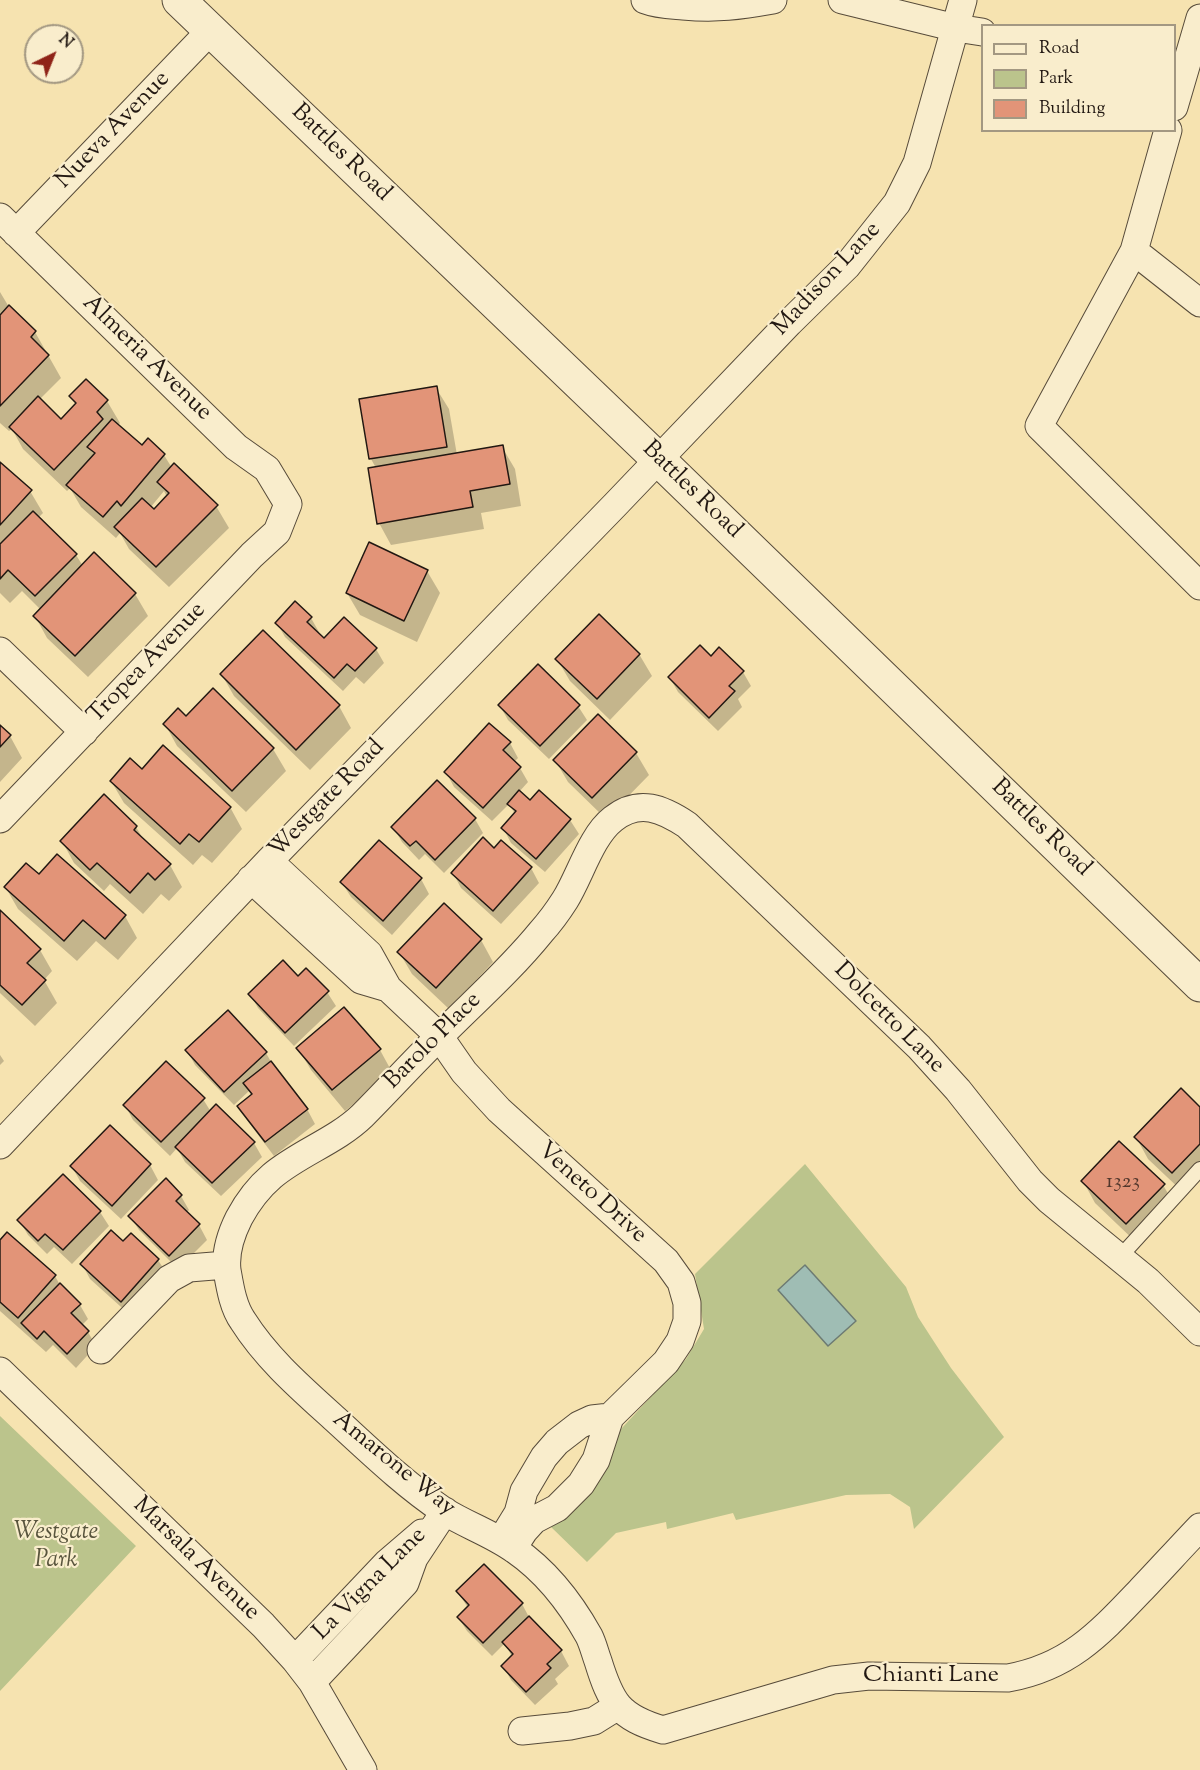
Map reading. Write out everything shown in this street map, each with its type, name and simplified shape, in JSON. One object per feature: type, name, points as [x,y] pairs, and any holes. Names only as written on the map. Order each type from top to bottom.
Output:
[{"type":"street","name":"Battles Road","points":[[179,0],[659,460],[1200,985]]},
{"type":"street","points":[[645,0],[656,4],[710,9],[737,3],[773,0]]},
{"type":"street","points":[[842,0],[956,28],[981,32]]},
{"type":"street","name":"Madison Lane","points":[[659,460],[789,323],[847,266],[897,203],[917,163],[963,0]]},
{"type":"street","points":[[1176,101],[1200,18]]},
{"type":"street","name":"Nueva Avenue","points":[[8,225],[211,30]]},
{"type":"street","points":[[1167,132],[1134,251],[1039,426],[1200,586]]},
{"type":"street","name":"Almeria Avenue","points":[[8,225],[236,447],[267,469],[288,504]]},
{"type":"street","points":[[1134,251],[1200,303]]},
{"type":"street","name":"Westgate Road","points":[[0,1145],[260,870],[659,460]]},
{"type":"street","name":"Tropea Avenue","points":[[0,819],[252,555],[277,532],[288,504]]},
{"type":"street","points":[[0,651],[84,732]]},
{"type":"street","name":"Barolo Place","points":[[226,1264],[231,1234],[247,1203],[272,1176],[358,1119],[507,971],[542,931],[565,899],[597,837],[613,819],[636,807]]},
{"type":"street","name":"Dolcetto Lane","points":[[636,807],[651,807],[671,814],[687,825],[919,1047],[958,1090],[1030,1181],[1049,1200],[1148,1281],[1200,1332]]},
{"type":"street","name":"Veneto Drive","points":[[260,870],[369,954],[388,988],[440,1036],[464,1072],[499,1110],[666,1261],[681,1282],[687,1303],[687,1321],[680,1341],[666,1362],[610,1417],[596,1460],[581,1485],[557,1508],[534,1520],[506,1545]]},
{"type":"street","points":[[101,1350],[169,1280],[189,1268],[226,1264]]},
{"type":"street","name":"Amarone Way","points":[[226,1264],[231,1292],[241,1318],[266,1354],[407,1483],[445,1511],[506,1545],[545,1574],[559,1589],[591,1639],[609,1693],[618,1706]]},
{"type":"street","name":"Marsala Avenue","points":[[0,1371],[296,1660],[339,1726],[363,1770]]},
{"type":"street","points":[[506,1545],[524,1491],[533,1474],[557,1442],[579,1425],[592,1419],[610,1417]]},
{"type":"street","name":"La Vigna Lane","points":[[296,1660],[387,1563],[445,1511]]},
{"type":"street","name":"La Vigna Lane","points":[[312,1682],[405,1583],[414,1557],[445,1511]]},
{"type":"street","name":"Chianti Lane","points":[[618,1706],[634,1719],[663,1730],[833,1680],[851,1677],[1008,1678],[1030,1674],[1052,1665],[1085,1646],[1106,1627],[1200,1527]]},
{"type":"street","points":[[522,1731],[594,1721],[618,1706]]},
{"type":"lane","points":[[1119,1258],[1200,1169]]},
{"type":"green space","points":[[805,1164],[906,1287],[918,1317],[951,1368],[1004,1437],[914,1529],[910,1507],[890,1494],[846,1495],[736,1520],[733,1513],[667,1529],[666,1522],[616,1533],[587,1562],[550,1526],[592,1488],[621,1429],[686,1359],[704,1329],[695,1274]]},
{"type":"green space","name":"Westgate Park","points":[[0,1416],[136,1546],[0,1691]]},
{"type":"water","points":[[805,1265],[856,1321],[828,1346],[778,1290]]},
{"type":"building","points":[[9,305],[36,331],[31,337],[49,355],[0,406],[0,315]]},
{"type":"building","points":[[86,379],[108,400],[97,412],[103,419],[54,470],[9,427],[38,396],[61,419],[76,403],[69,396]]},
{"type":"building","points":[[437,386],[447,447],[369,459],[359,399]]},
{"type":"building","points":[[112,419],[142,445],[148,438],[165,454],[121,506],[117,501],[103,517],[66,485],[95,453],[87,447]]},
{"type":"building","points":[[503,445],[510,484],[470,491],[473,507],[377,524],[368,468]]},
{"type":"building","points":[[0,462],[32,490],[0,525]]},
{"type":"building","points":[[174,463],[218,505],[156,567],[114,527],[142,498],[154,509],[169,493],[157,482]]},
{"type":"building","points":[[33,511],[77,554],[35,596],[8,570],[0,579],[0,544]]},
{"type":"building","points":[[369,542],[428,570],[404,621],[346,593]]},
{"type":"building","points":[[94,552],[136,593],[75,656],[33,616]]},
{"type":"building","points":[[295,601],[312,617],[307,622],[324,638],[344,617],[377,648],[355,671],[347,664],[334,678],[275,623]]},
{"type":"building","points":[[599,614],[640,654],[597,699],[555,659]]},
{"type":"building","points":[[263,630],[340,705],[296,750],[220,674]]},
{"type":"building","points":[[700,645],[711,656],[719,647],[744,671],[729,686],[735,691],[709,718],[668,677]]},
{"type":"building","points":[[538,664],[580,705],[540,746],[498,705]]},
{"type":"building","points":[[213,688],[274,748],[232,791],[163,724],[178,708],[186,716]]},
{"type":"building","points":[[598,714],[637,752],[592,798],[553,760]]},
{"type":"building","points":[[489,723],[511,742],[503,750],[521,767],[483,808],[444,772]]},
{"type":"building","points":[[0,725],[11,735],[0,747]]},
{"type":"building","points":[[163,745],[231,807],[199,842],[189,834],[180,844],[110,781],[130,758],[142,769]]},
{"type":"building","points":[[437,780],[476,818],[435,860],[416,841],[410,846],[391,827]]},
{"type":"building","points":[[519,790],[530,800],[539,790],[571,819],[536,859],[501,828],[516,811],[507,804]]},
{"type":"building","points":[[104,794],[137,826],[134,830],[171,864],[155,880],[148,873],[130,893],[97,863],[90,870],[60,841]]},
{"type":"building","points":[[483,837],[494,848],[501,840],[532,867],[493,911],[451,873]]},
{"type":"building","points":[[379,840],[422,878],[383,921],[340,882]]},
{"type":"building","points":[[57,854],[126,915],[105,939],[83,920],[64,941],[4,887],[26,863],[39,874]]},
{"type":"building","points":[[444,903],[482,939],[436,988],[397,952]]},
{"type":"building","points":[[0,910],[41,949],[27,963],[46,980],[22,1005],[0,985]]},
{"type":"building","points":[[283,960],[298,976],[306,968],[329,991],[285,1033],[248,994]]},
{"type":"building","points":[[344,1007],[381,1049],[332,1090],[296,1048]]},
{"type":"building","points":[[228,1010],[267,1052],[224,1092],[185,1050]]},
{"type":"building","points":[[166,1061],[205,1098],[161,1142],[123,1105]]},
{"type":"building","points":[[271,1061],[308,1109],[265,1142],[237,1106],[252,1094],[243,1083]]},
{"type":"building","points":[[1181,1088],[1200,1107],[1200,1144],[1172,1173],[1134,1137]]},
{"type":"building","points":[[216,1104],[255,1142],[212,1183],[175,1147]]},
{"type":"building","points":[[110,1125],[151,1164],[112,1206],[70,1166]]},
{"type":"building","points":[[1119,1141],[1165,1184],[1126,1224],[1081,1181]]},
{"type":"building","points":[[63,1174],[101,1211],[63,1250],[45,1234],[38,1241],[17,1220]]},
{"type":"building","points":[[166,1178],[182,1195],[176,1201],[200,1224],[169,1256],[128,1216]]},
{"type":"building","points":[[111,1230],[123,1241],[131,1233],[159,1259],[121,1302],[80,1264]]},
{"type":"building","points":[[7,1232],[56,1275],[18,1318],[0,1302],[0,1240]]},
{"type":"building","points":[[60,1283],[81,1304],[71,1313],[89,1331],[67,1354],[44,1331],[37,1339],[21,1323]]},
{"type":"building","points":[[484,1564],[523,1603],[483,1643],[457,1617],[469,1605],[456,1591]]},
{"type":"building","points":[[529,1616],[562,1650],[547,1664],[551,1668],[526,1692],[501,1666],[513,1654],[502,1642]]}]
